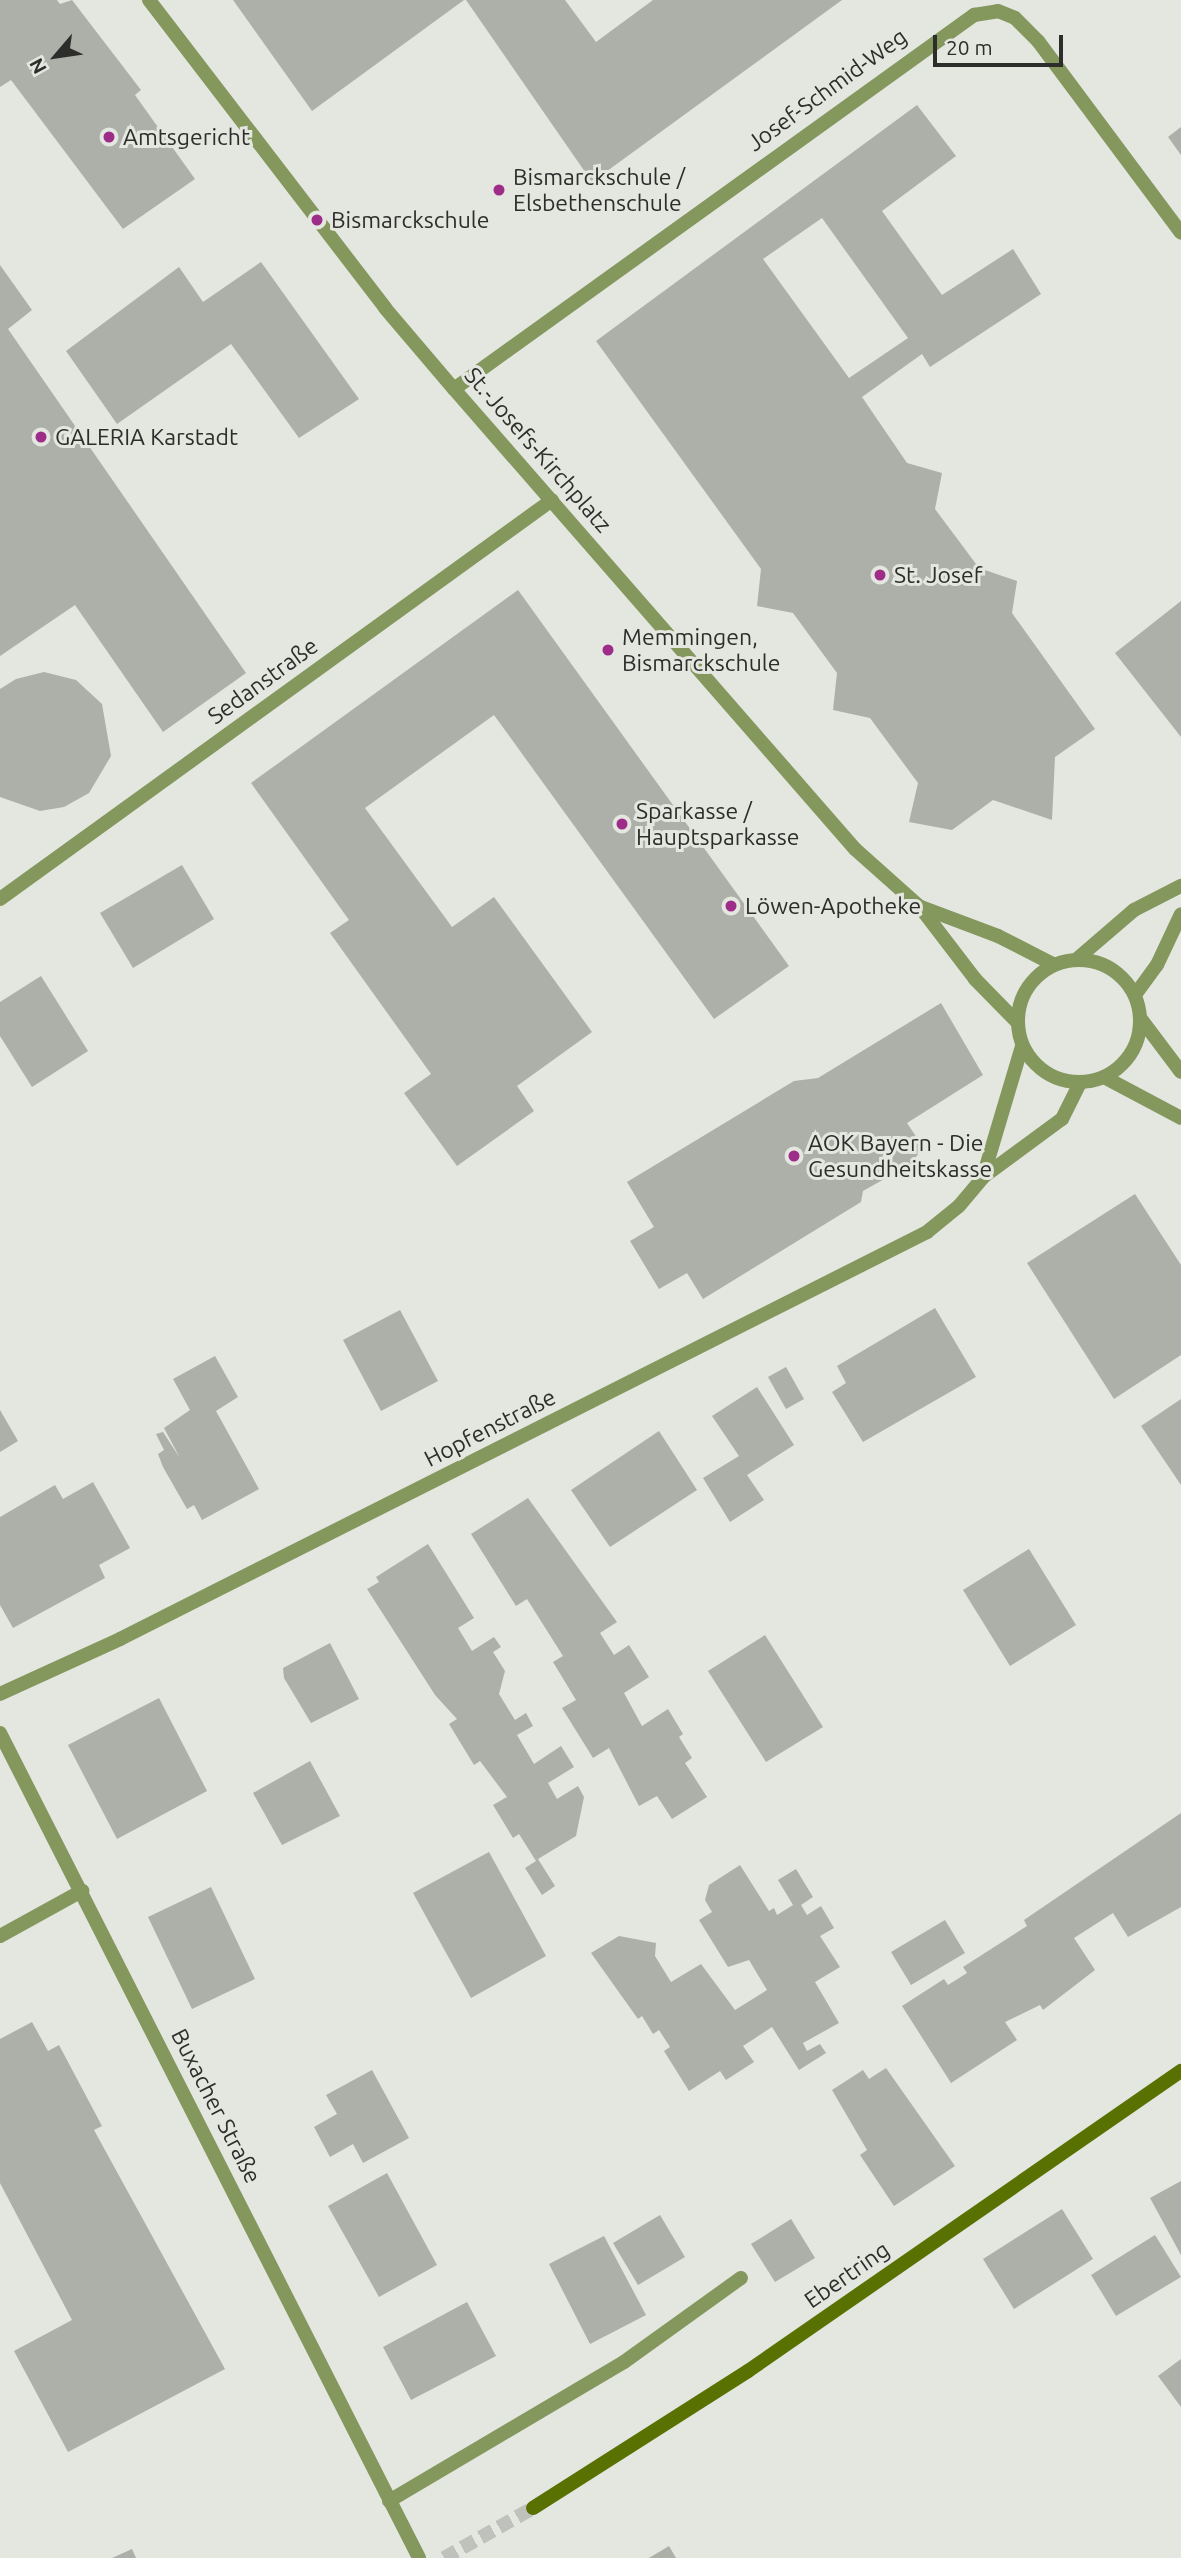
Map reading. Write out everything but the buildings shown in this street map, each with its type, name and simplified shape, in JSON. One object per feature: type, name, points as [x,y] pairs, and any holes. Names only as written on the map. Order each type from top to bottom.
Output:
[{"type":"main road","name":"Ebertring","points":[[533,2508],[748,2371],[1181,2071]]},
{"type":"street","name":"St.-Josefs-Kirchplatz","points":[[149,0],[386,308],[454,389],[855,849],[920,907],[975,979],[1017,1022]]},
{"type":"street","name":"Josef-Schmid-Weg","points":[[454,389],[974,15],[998,11],[1038,41],[1181,233]]},
{"type":"street","name":"Sedanstraße","points":[[0,899],[552,500]]},
{"type":"street","points":[[1141,1019],[1137,1043],[1124,1063],[1104,1077],[1080,1083],[1057,1079],[1036,1066],[1022,1046],[1017,1022],[1021,999],[1034,978],[1054,964],[1077,958],[1134,910],[1181,886]]},
{"type":"street","name":"St.-Josefs-Kirchplatz","points":[[920,907],[998,936],[1054,964]]},
{"type":"street","points":[[1135,995],[1157,965],[1181,914]]},
{"type":"street","points":[[1077,958],[1101,963],[1121,976],[1135,995],[1141,1019],[1181,1072]]},
{"type":"street","name":"Hopfenstraße","points":[[983,1177],[1022,1046]]},
{"type":"street","points":[[1104,1077],[1181,1118]]},
{"type":"street","name":"Hopfenstraße","points":[[0,1694],[120,1639],[915,1238],[959,1206],[983,1177],[1062,1119],[1080,1083]]},
{"type":"street","name":"Buxacher Straße","points":[[0,1732],[419,2558]]},
{"type":"street","points":[[0,1936],[82,1891]]},
{"type":"street","points":[[389,2501],[624,2361],[741,2278]]},
{"type":"tunnel","points":[[444,2558],[533,2508]]},
{"type":"place","name":"Amtsgericht","points":[[109,137]]},
{"type":"place","name":"Bismarckschule / Elsbethenschule","points":[[499,190]]},
{"type":"place","name":"Bismarckschule","points":[[317,220]]},
{"type":"place","name":"GALERIA Karstadt","points":[[41,437]]},
{"type":"place","name":"St. Josef","points":[[880,575]]},
{"type":"place","name":"Memmingen, Bismarckschule","points":[[608,650]]},
{"type":"place","name":"Sparkasse / Hauptsparkasse","points":[[622,824]]},
{"type":"place","name":"Löwen-Apotheke","points":[[731,906]]},
{"type":"place","name":"AOK Bayern - Die Gesundheitskasse","points":[[794,1156]]}]
